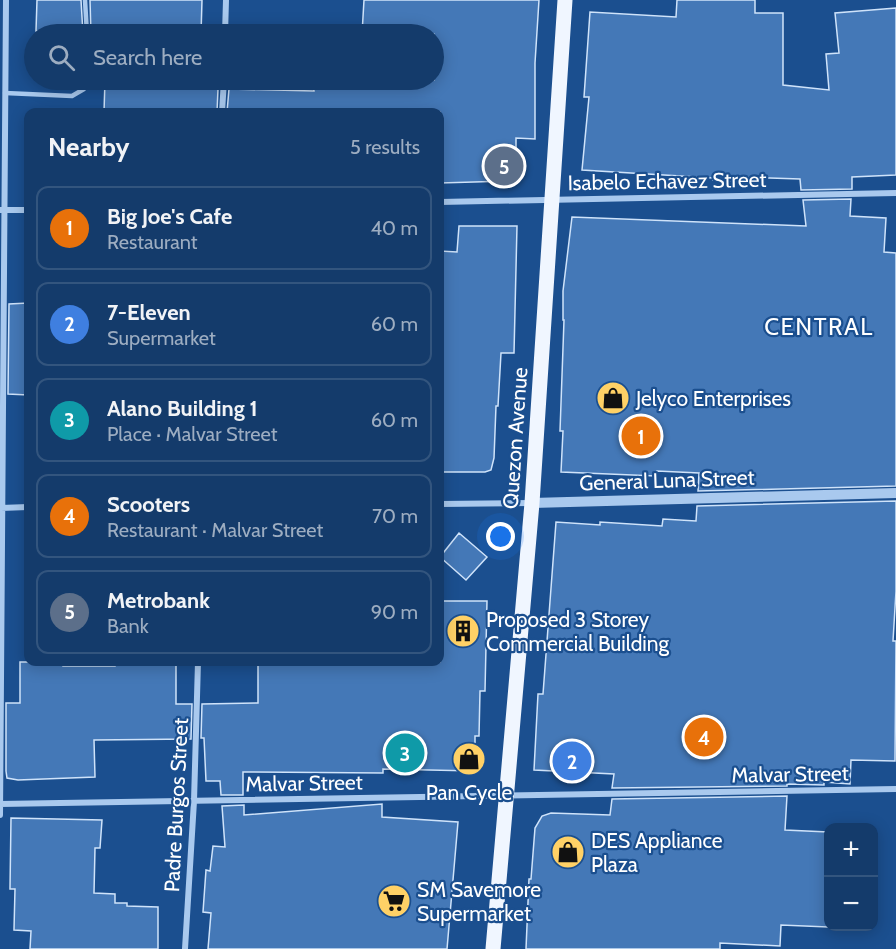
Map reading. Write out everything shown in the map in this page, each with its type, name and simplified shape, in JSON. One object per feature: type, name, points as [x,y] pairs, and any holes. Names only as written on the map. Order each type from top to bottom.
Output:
[{"type":"main road","name":"Quezon Avenue","points":[[493,949],[532,503],[565,0]]},
{"type":"street","points":[[0,815],[2,137],[6,0]]},
{"type":"street","points":[[225,24],[226,0]]},
{"type":"street","points":[[222,108],[223,90]]},
{"type":"street","name":"Isabelo Echavez Street","points":[[444,202],[896,193]]},
{"type":"street","points":[[2,210],[24,210]]},
{"type":"street","name":"General Luna Street","points":[[444,504],[896,493]]},
{"type":"street","points":[[2,508],[24,507]]},
{"type":"street","name":"Padre Burgos Street","points":[[184,949],[194,801],[198,666]]},
{"type":"street","name":"Malvar Street","points":[[0,804],[896,789]]},
{"type":"lane","points":[[85,0],[86,24]]},
{"type":"lane","points":[[5,93],[72,96],[82,90]]},
{"type":"building","points":[[37,0],[81,0],[82,24],[36,24]]},
{"type":"building","points":[[90,0],[202,0],[201,24],[91,24]]},
{"type":"building","points":[[364,0],[539,0],[535,63],[535,139],[516,138],[516,170],[508,181],[444,183],[444,108],[227,108],[229,90],[444,90],[444,24],[363,24]]},
{"type":"building","points":[[677,0],[755,0],[755,13],[783,13],[783,85],[829,90],[826,54],[839,53],[835,13],[896,8],[896,175],[852,177],[852,189],[801,190],[800,179],[743,177],[742,182],[713,180],[713,178],[582,170],[589,97],[584,97],[590,12],[676,17]]},
{"type":"building","points":[[105,90],[218,90],[217,108],[104,108]]},
{"type":"building","points":[[851,199],[850,216],[886,218],[884,252],[896,253],[896,486],[698,491],[699,473],[657,471],[656,476],[561,472],[563,291],[572,217],[806,226],[803,200]]},
{"type":"building","points":[[459,226],[517,226],[514,353],[501,353],[494,458],[491,470],[485,472],[444,472],[444,251],[457,252]]},
{"type":"building","points":[[24,303],[24,395],[8,394],[9,304]]},
{"type":"building","points":[[896,501],[896,591],[893,641],[896,641],[895,761],[851,760],[850,784],[824,782],[824,785],[787,784],[787,786],[612,788],[614,774],[534,770],[538,694],[543,694],[556,522],[662,526],[663,519],[696,521],[697,506]]},
{"type":"building","points":[[459,533],[487,557],[466,580],[444,561],[444,552]]},
{"type":"building","points":[[444,601],[487,601],[485,691],[480,691],[479,736],[475,736],[475,771],[383,769],[383,773],[243,772],[243,795],[221,795],[220,781],[206,781],[204,738],[201,738],[202,704],[258,703],[258,666],[444,666]]},
{"type":"building","points":[[20,662],[24,662],[24,666],[176,666],[176,704],[192,704],[191,739],[94,740],[95,777],[18,780],[7,778],[6,703],[20,703]]},
{"type":"building","points":[[787,796],[785,830],[824,832],[824,927],[781,925],[780,946],[720,943],[720,949],[526,949],[529,879],[531,879],[535,828],[542,816],[551,813],[610,815],[612,799]]},
{"type":"building","points":[[382,804],[382,817],[458,822],[447,949],[208,949],[211,913],[203,912],[206,870],[210,871],[213,846],[225,847],[222,806],[244,805],[244,815]]},
{"type":"building","points":[[11,818],[102,820],[100,848],[95,848],[94,893],[115,894],[115,903],[127,903],[127,906],[158,907],[158,949],[30,949],[31,931],[14,930],[15,889],[10,889]]},
{"type":"place","name":"Metrobank","points":[[504,166]]},
{"type":"place","name":"Jelyco Enterprises","points":[[613,398]]},
{"type":"place","name":"Big Joe's Cafe","points":[[641,436]]},
{"type":"place","name":"Proposed 3 Storey Commercial Building","points":[[463,631]]},
{"type":"place","name":"Scooters","points":[[704,737]]},
{"type":"place","name":"Alano Building 1","points":[[405,753]]},
{"type":"place","name":"Pan Cycle","points":[[469,759]]},
{"type":"place","name":"7-Eleven","points":[[572,761]]},
{"type":"place","name":"DES Appliance Plaza","points":[[568,852]]},
{"type":"place","name":"SM Savemore Supermarket","points":[[394,901]]},
{"type":"district","name":"CENTRAL","points":[[819,326]]}]
